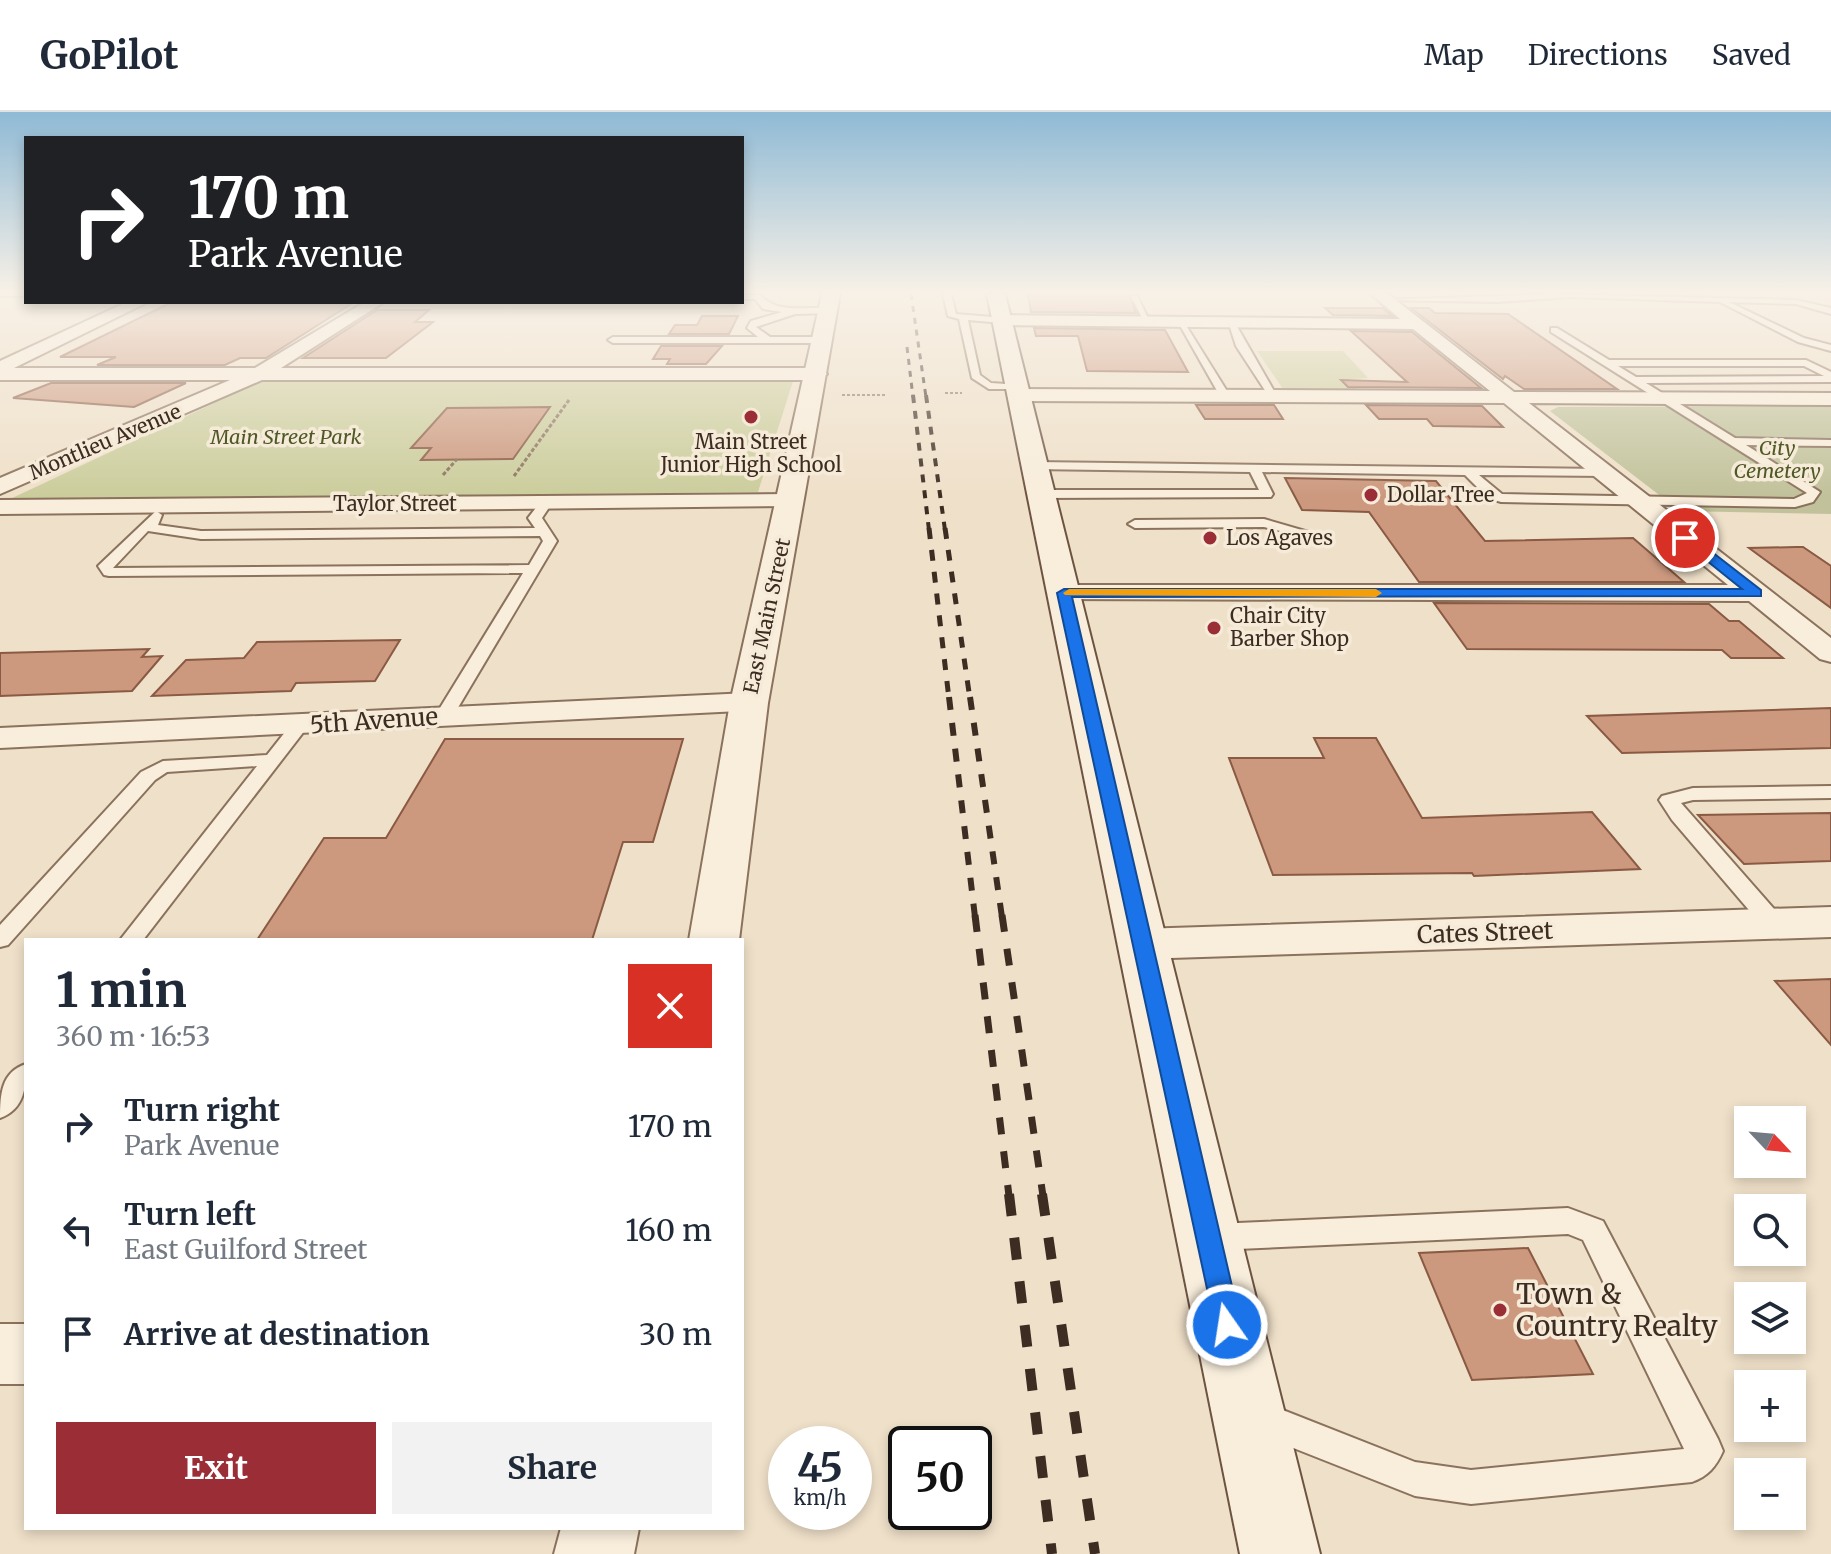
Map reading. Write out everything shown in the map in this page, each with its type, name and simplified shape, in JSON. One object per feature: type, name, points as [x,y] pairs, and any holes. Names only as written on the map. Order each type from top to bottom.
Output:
[{"type":"main road","name":"East Main Street","points":[[714,938],[749,703],[819,361]]},
{"type":"main road","points":[[1011,361],[1280,1554]]},
{"type":"main road","points":[[594,1554],[600,1530]]},
{"type":"street","points":[[0,371],[20,361]]},
{"type":"street","name":"Montlieu Avenue","points":[[0,487],[261,373],[280,361]]},
{"type":"street","points":[[1463,361],[1831,653]]},
{"type":"street","points":[[0,371],[588,373],[815,384]]},
{"type":"street","points":[[1017,391],[1225,396],[1831,399]]},
{"type":"street","name":"Taylor Street","points":[[0,507],[791,501]]},
{"type":"street","points":[[1064,593],[1756,593]]},
{"type":"street","name":"5th Avenue","points":[[0,738],[749,703]]},
{"type":"street","name":"Cates Street","points":[[1140,944],[1831,922]]},
{"type":"street","points":[[0,1354],[24,1354]]},
{"type":"lane","points":[[972,361],[975,376],[989,386],[1017,391]]},
{"type":"lane","points":[[1205,361],[1225,396]]},
{"type":"lane","points":[[1251,361],[1274,396]]},
{"type":"lane","points":[[1468,471],[1492,495],[1501,498],[1795,503],[1809,499],[1814,492],[1605,361]]},
{"type":"lane","points":[[1608,363],[1831,363]]},
{"type":"lane","points":[[1806,363],[1831,377]]},
{"type":"lane","points":[[1636,380],[1831,377]]},
{"type":"lane","points":[[1735,441],[1828,444]]},
{"type":"lane","points":[[1035,466],[1603,473]]},
{"type":"lane","points":[[1041,494],[1267,494],[1254,469]]},
{"type":"lane","points":[[444,716],[550,541],[535,518],[546,503]]},
{"type":"lane","points":[[169,505],[105,566],[109,572],[533,569]]},
{"type":"lane","points":[[150,522],[153,528],[201,535],[542,532]]},
{"type":"lane","points":[[1135,524],[1264,523],[1305,533]]},
{"type":"lane","points":[[133,938],[299,726]]},
{"type":"lane","points":[[0,939],[148,776],[163,767],[272,760]]},
{"type":"lane","points":[[1774,924],[1679,816],[1669,800],[1693,794],[1831,792]]},
{"type":"lane","points":[[0,1107],[24,1077]]},
{"type":"lane","points":[[1207,1237],[1568,1221],[1593,1230],[1706,1451],[1692,1465],[1471,1487],[1415,1479],[1248,1413]]},
{"type":"path","points":[[495,503],[588,373]]},
{"type":"path","points":[[815,384],[885,395]]},
{"type":"green space","points":[[1264,361],[1353,361],[1368,378],[1350,379],[1358,390],[1283,389]]},
{"type":"green space","name":"Main Street Park","points":[[270,377],[794,378],[758,492],[8,500]]},
{"type":"green space","name":"City Cemetery","points":[[1831,406],[1831,514],[1680,511],[1550,411],[1558,407]]},
{"type":"building","points":[[106,361],[233,361],[225,365],[97,365]]},
{"type":"building","points":[[669,361],[708,361],[706,364],[667,364]]},
{"type":"building","points":[[1085,361],[1182,361],[1188,372],[1087,371]]},
{"type":"building","points":[[1384,361],[1448,361],[1481,388],[1348,387],[1341,380],[1407,382]]},
{"type":"building","points":[[1480,361],[1577,361],[1617,389],[1524,389],[1505,376],[1503,379]]},
{"type":"building","points":[[51,383],[186,383],[134,407],[13,398]]},
{"type":"building","points":[[1196,405],[1274,405],[1283,419],[1205,419]]},
{"type":"building","points":[[1366,405],[1482,406],[1503,427],[1433,426],[1427,419],[1379,419]]},
{"type":"building","points":[[550,407],[513,459],[421,460],[431,448],[411,448],[447,408]]},
{"type":"building","points":[[1285,478],[1436,481],[1485,541],[1633,538],[1684,582],[1419,582],[1369,512],[1302,510]]},
{"type":"building","points":[[1803,547],[1831,566],[1831,608],[1749,548]]},
{"type":"building","points":[[1434,603],[1709,604],[1729,621],[1739,621],[1783,658],[1731,658],[1722,650],[1467,649]]},
{"type":"building","points":[[400,640],[375,681],[296,683],[291,691],[152,696],[186,660],[244,658],[257,642]]},
{"type":"building","points":[[149,649],[142,657],[162,656],[132,691],[0,696],[0,653]]},
{"type":"building","points":[[1831,708],[1831,748],[1622,753],[1587,716]]},
{"type":"building","points":[[1314,738],[1376,738],[1422,818],[1592,812],[1640,869],[1474,876],[1472,873],[1273,875],[1229,758],[1324,758]]},
{"type":"building","points":[[445,739],[683,739],[653,842],[623,842],[593,938],[258,938],[324,838],[386,838]]},
{"type":"building","points":[[1831,813],[1831,861],[1744,864],[1698,815]]},
{"type":"building","points":[[1831,979],[1831,1045],[1775,981]]},
{"type":"building","points":[[1528,1248],[1593,1374],[1472,1380],[1419,1253]]},
{"type":"railway","points":[[909,361],[913,397]]},
{"type":"railway","points":[[921,361],[926,397]]},
{"type":"railway","points":[[913,395],[929,530]]},
{"type":"railway","points":[[926,395],[945,530]]},
{"type":"railway","points":[[929,528],[949,699]]},
{"type":"railway","points":[[945,528],[970,699]]},
{"type":"railway","points":[[949,697],[975,917]]},
{"type":"railway","points":[[970,697],[1002,917]]},
{"type":"railway","points":[[975,915],[1009,1196]]},
{"type":"railway","points":[[1002,915],[1043,1196]]},
{"type":"railway","points":[[1009,1194],[1052,1554]]},
{"type":"railway","points":[[1042,1194],[1095,1554]]},
{"type":"slow traffic","points":[[1069,593],[1376,593]]},
{"type":"place","name":"Main Street Junior High School","points":[[751,417]]},
{"type":"place","name":"Dollar Tree","points":[[1371,495]]},
{"type":"place","name":"Los Agaves","points":[[1210,538]]},
{"type":"place","name":"Chair City Barber Shop","points":[[1214,628]]},
{"type":"place","name":"Town & Country Realty","points":[[1500,1310]]},
{"type":"route","points":[[1227,1325],[1064,593],[1756,593],[1685,538]]}]
